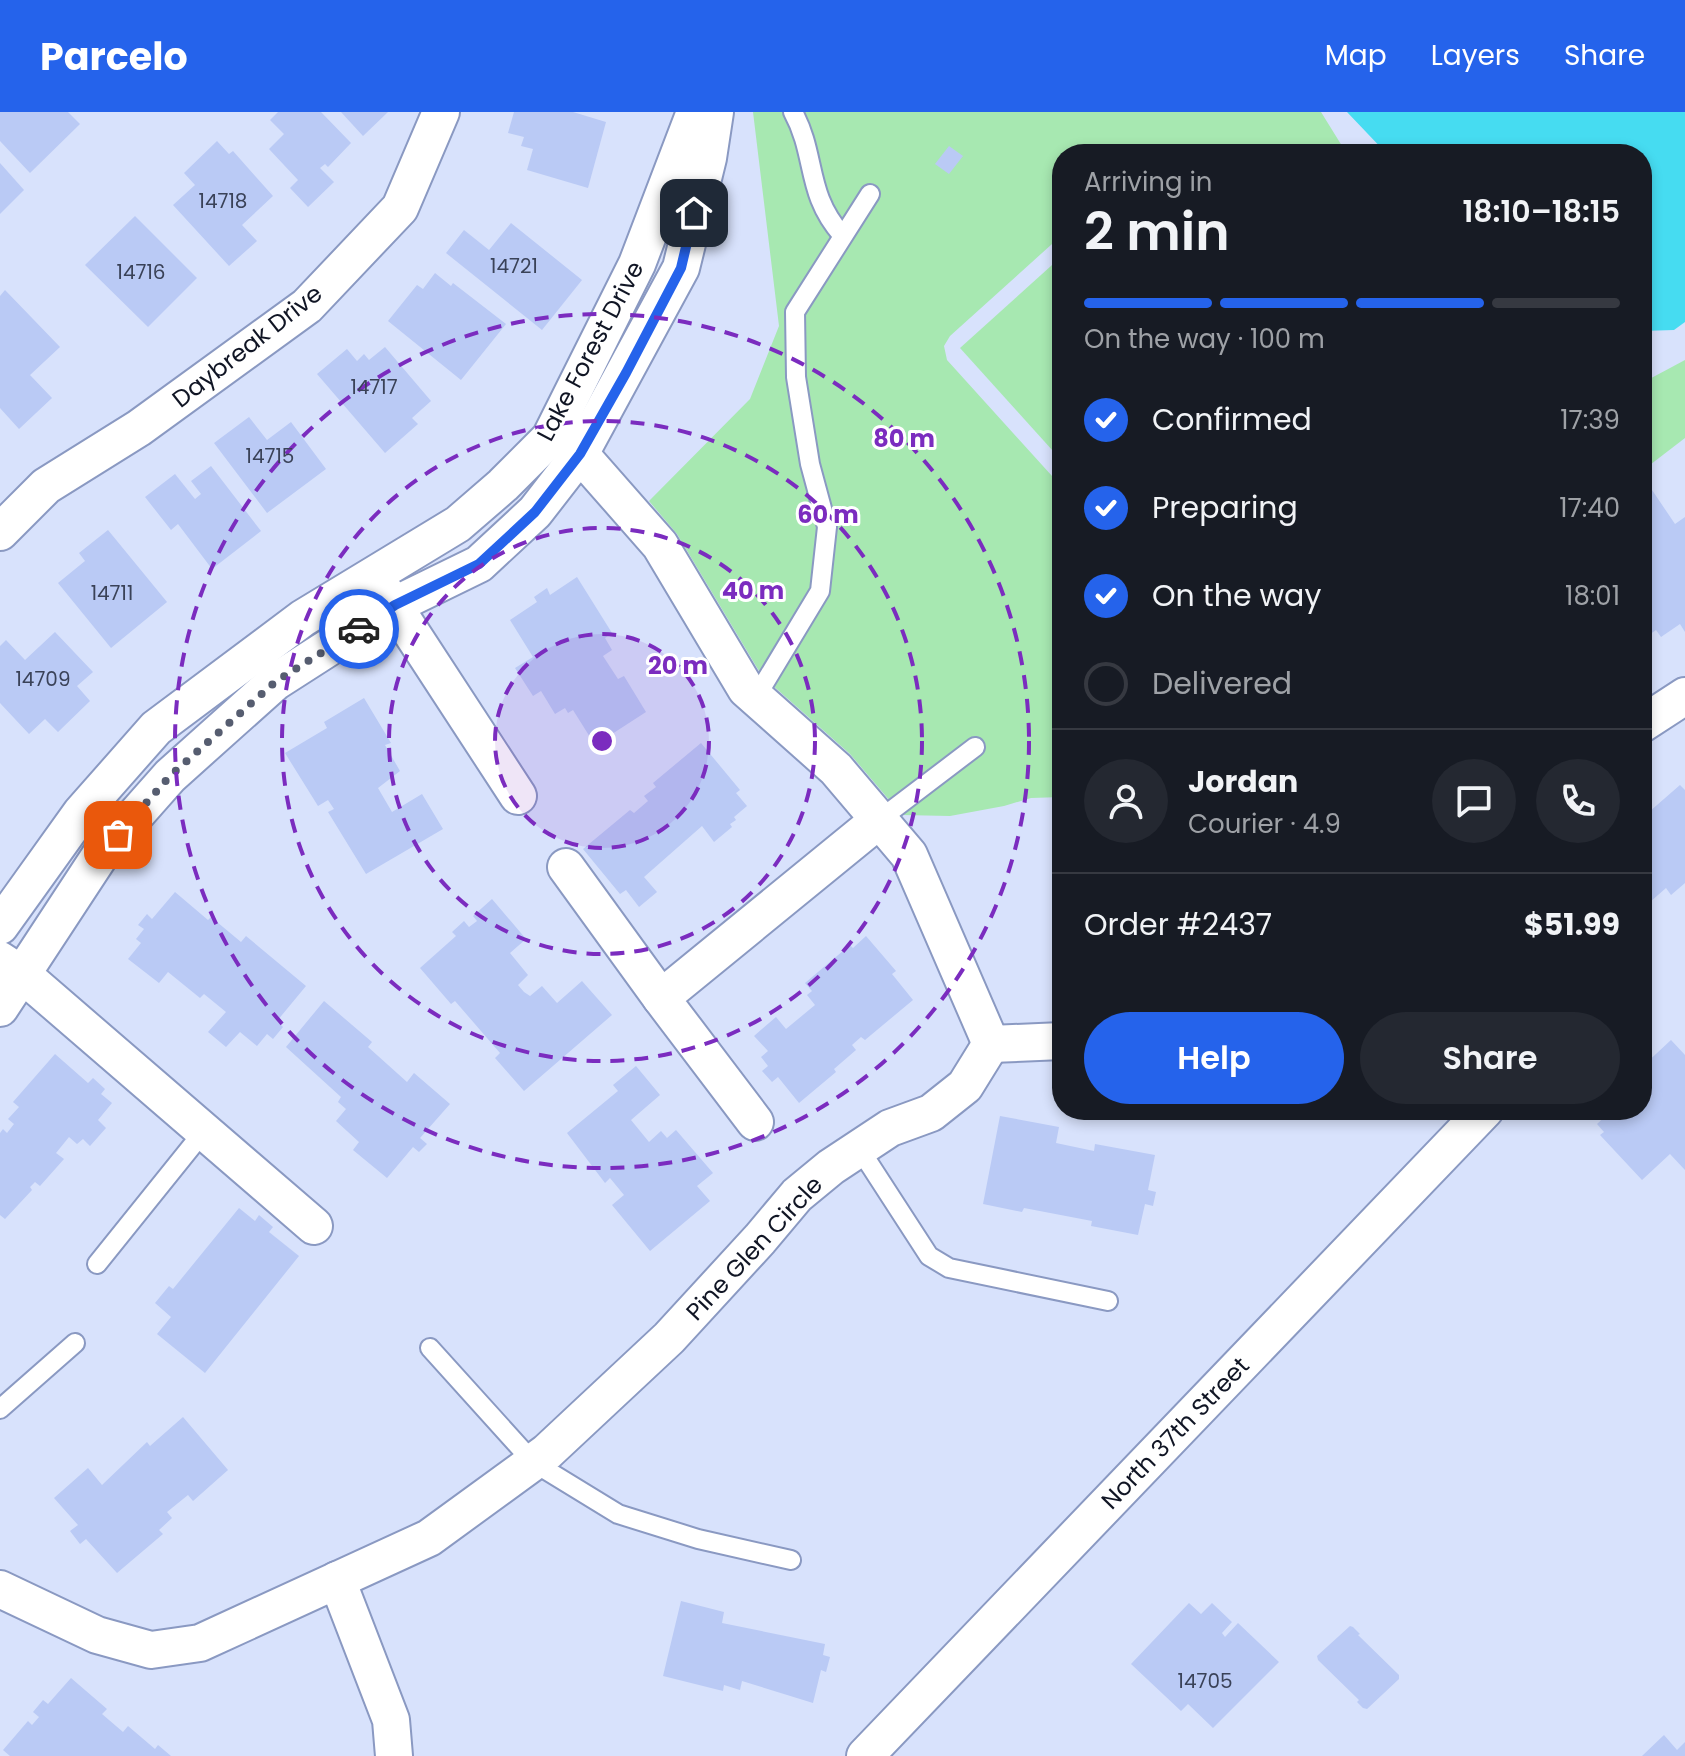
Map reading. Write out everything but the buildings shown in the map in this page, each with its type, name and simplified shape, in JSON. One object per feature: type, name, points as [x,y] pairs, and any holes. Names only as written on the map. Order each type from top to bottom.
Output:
[{"type":"street","name":"Daybreak Drive","points":[[0,532],[46,486],[139,428],[307,306],[400,208],[441,112]]},
{"type":"street","name":"Lake Forest Drive","points":[[0,926],[81,813],[156,728],[303,618],[458,524],[550,438],[637,264],[695,112]]},
{"type":"street","name":"Lake Forest Drive","points":[[0,1008],[12,967],[101,854],[170,776],[275,682],[395,605],[479,564],[535,512],[580,454],[681,268],[708,158],[715,112]]},
{"type":"street","points":[[580,454],[660,545],[746,689],[836,769],[909,855],[991,1044],[1052,1041]]},
{"type":"street","points":[[374,576],[518,796]]},
{"type":"street","points":[[1652,717],[1685,696]]},
{"type":"street","points":[[661,998],[879,820]]},
{"type":"street","points":[[566,867],[755,1122]]},
{"type":"street","points":[[12,967],[314,1226]]},
{"type":"street","name":"Pine Glen Circle","points":[[0,1589],[97,1635],[151,1650],[200,1643],[429,1538],[547,1452],[669,1338],[797,1195],[890,1128],[931,1113],[965,1086],[991,1044]]},
{"type":"street","name":"North 37th Street","points":[[865,1756],[1475,1120]]},
{"type":"street","points":[[337,1580],[391,1720],[394,1756]]},
{"type":"lane","points":[[793,112],[801,127],[814,188],[828,220],[842,235]]},
{"type":"lane","points":[[756,697],[820,591],[827,527],[810,464],[796,377],[795,312],[870,194]]},
{"type":"lane","points":[[879,820],[975,747]]},
{"type":"lane","points":[[97,1264],[204,1131]]},
{"type":"lane","points":[[859,1148],[929,1256],[949,1268],[1108,1301]]},
{"type":"lane","points":[[0,1409],[75,1343]]},
{"type":"lane","points":[[430,1348],[533,1462],[618,1514],[698,1539],[791,1560]]},
{"type":"green space","points":[[753,112],[1321,112],[1341,144],[1052,144],[1052,244],[950,336],[944,346],[947,360],[1052,476],[1052,797],[1031,798],[950,816],[902,815],[850,754],[762,676],[677,534],[649,501],[750,399],[779,326]]},
{"type":"green space","points":[[1052,265],[1052,450],[960,348]]},
{"type":"green space","points":[[1685,360],[1685,438],[1652,463],[1652,378]]},
{"type":"water","points":[[1347,112],[1685,112],[1685,322],[1674,330],[1652,331],[1652,144],[1377,144]]},
{"type":"way so far","points":[[118,835],[170,776],[275,682],[359,629]]},
{"type":"route","points":[[359,629],[395,605],[479,564],[535,512],[580,454],[626,373],[681,268],[694,213]]}]
